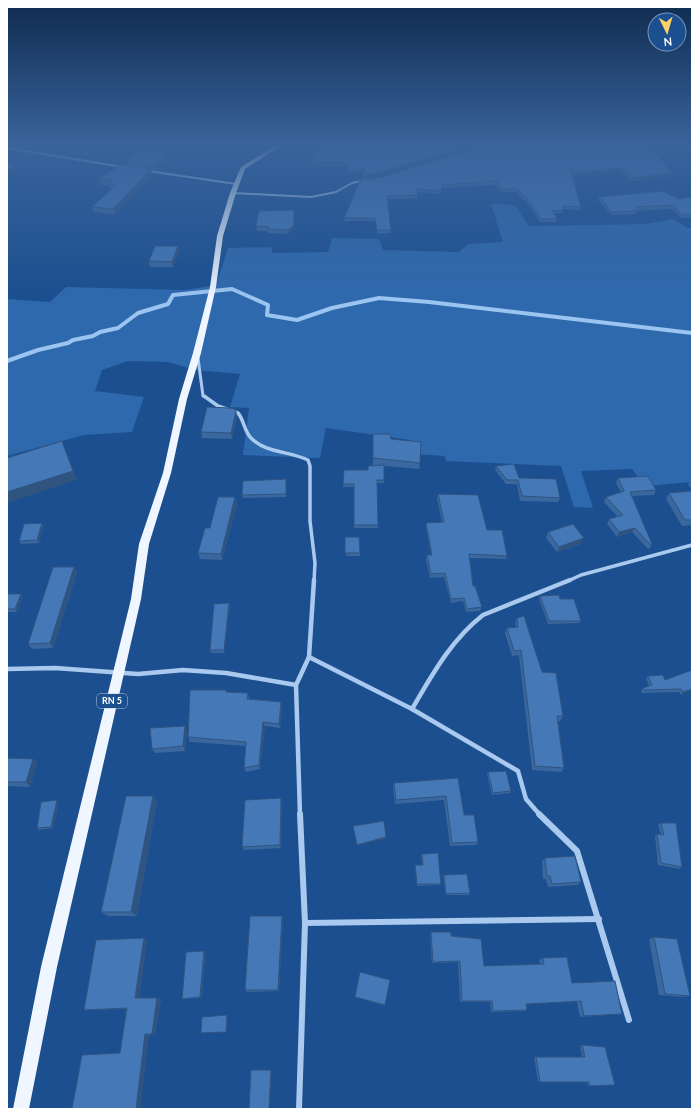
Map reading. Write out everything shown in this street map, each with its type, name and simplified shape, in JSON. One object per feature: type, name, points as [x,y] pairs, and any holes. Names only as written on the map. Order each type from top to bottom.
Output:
[{"type":"main road","name":"RN 5","points":[[21,1109],[49,967],[136,599],[144,544],[167,473],[183,399],[197,353],[212,291],[220,236],[232,195]]},
{"type":"street","points":[[265,195],[311,198],[323,195]]},
{"type":"street","points":[[197,353],[203,396],[218,406],[238,413],[251,438],[268,449],[300,456],[310,462],[310,521],[315,563],[309,656],[296,685],[301,850],[305,923],[299,1109]]},
{"type":"street","points":[[412,709],[434,672],[465,630],[483,615],[581,575],[692,545]]},
{"type":"street","points":[[309,656],[412,709],[518,771],[526,799],[533,809],[577,851],[629,1020]]},
{"type":"street","points":[[7,669],[55,668],[138,674],[183,670],[226,673],[296,685]]},
{"type":"street","points":[[305,923],[599,919]]},
{"type":"shaded area","points":[[491,204],[515,205],[529,226],[646,224],[673,219],[688,228],[692,228],[692,482],[645,486],[632,469],[581,471],[593,508],[574,507],[561,466],[446,461],[445,456],[414,454],[410,440],[326,428],[320,458],[243,455],[249,408],[230,407],[240,374],[195,370],[168,362],[128,361],[102,370],[95,391],[144,397],[132,432],[84,435],[7,456],[7,299],[50,302],[66,287],[185,290],[216,285],[228,248],[271,247],[273,253],[328,252],[332,238],[379,239],[383,250],[459,252],[468,244],[503,242]]},
{"type":"building","points":[[105,195],[126,195],[113,209],[92,207]]},
{"type":"building","points":[[354,195],[416,195],[387,196],[391,230],[377,230],[375,218],[344,218]]},
{"type":"building","points":[[578,195],[581,207],[563,206],[563,210],[552,211],[557,218],[541,219],[526,196],[523,196]]},
{"type":"building","points":[[619,195],[671,195],[678,199],[692,197],[692,214],[682,215],[674,205],[635,207],[637,211],[613,212],[599,197]]},
{"type":"building","points":[[294,210],[294,225],[288,230],[268,229],[269,227],[256,226],[259,211]]},
{"type":"building","points":[[155,246],[178,246],[172,262],[149,261]]},
{"type":"building","points":[[207,407],[235,409],[236,411],[231,433],[201,432]]},
{"type":"building","points":[[373,434],[390,434],[391,439],[421,442],[420,463],[373,458]]},
{"type":"building","points":[[62,441],[73,471],[7,492],[7,458]]},
{"type":"building","points":[[514,464],[519,478],[556,479],[560,498],[522,496],[518,480],[507,480],[496,466]]},
{"type":"building","points":[[384,465],[384,480],[377,480],[378,525],[354,525],[354,484],[343,484],[344,470],[368,470],[368,466]]},
{"type":"building","points":[[648,476],[656,490],[630,492],[652,544],[651,545],[635,528],[619,532],[609,519],[623,515],[606,497],[624,491],[618,478]]},
{"type":"building","points":[[286,479],[286,494],[242,495],[243,481]]},
{"type":"building","points":[[692,491],[692,520],[685,520],[669,493]]},
{"type":"building","points":[[438,494],[478,495],[487,530],[502,530],[507,556],[469,554],[473,586],[475,586],[482,607],[467,609],[464,598],[451,599],[445,573],[431,574],[427,555],[432,555],[426,523],[444,522]]},
{"type":"building","points":[[218,497],[235,497],[221,554],[198,553],[205,528],[210,528]]},
{"type":"building","points":[[42,523],[37,540],[19,541],[24,524]]},
{"type":"building","points":[[573,524],[584,538],[559,547],[548,532]]},
{"type":"building","points":[[345,537],[359,537],[360,553],[345,553]]},
{"type":"building","points":[[53,567],[74,567],[50,643],[28,644]]},
{"type":"building","points":[[7,594],[21,594],[15,609],[7,609]]},
{"type":"building","points":[[559,595],[560,599],[574,599],[581,621],[549,621],[540,596]]},
{"type":"building","points":[[229,603],[224,650],[210,650],[214,604]]},
{"type":"building","points":[[524,616],[542,672],[556,673],[563,716],[557,716],[564,768],[535,766],[521,650],[514,651],[507,628],[518,627],[517,618]]},
{"type":"building","points":[[692,670],[692,689],[683,692],[681,689],[644,690],[643,688],[652,685],[648,676],[663,675],[665,680]]},
{"type":"building","points":[[190,690],[226,690],[226,692],[248,693],[247,699],[281,702],[279,724],[263,722],[259,765],[244,768],[246,742],[188,737]]},
{"type":"building","points":[[185,726],[183,746],[152,749],[150,728]]},
{"type":"building","points":[[7,758],[33,759],[26,782],[7,782]]},
{"type":"building","points":[[506,771],[511,791],[493,793],[488,772]]},
{"type":"building","points":[[458,778],[464,815],[474,815],[478,842],[452,843],[446,796],[396,800],[394,783]]},
{"type":"building","points":[[126,796],[153,796],[131,912],[101,912]]},
{"type":"building","points":[[281,798],[280,845],[242,847],[245,800]]},
{"type":"building","points":[[57,800],[51,827],[37,828],[41,802]]},
{"type":"building","points":[[384,821],[386,837],[357,845],[353,826]]},
{"type":"building","points":[[661,823],[676,823],[682,867],[661,863],[657,834],[664,835]]},
{"type":"building","points":[[438,853],[441,884],[417,884],[415,865],[423,865],[422,854]]},
{"type":"building","points":[[575,856],[581,882],[552,884],[550,876],[547,876],[545,858]]},
{"type":"building","points":[[467,874],[470,893],[446,894],[444,875]]},
{"type":"building","points":[[250,916],[282,916],[278,990],[245,990]]},
{"type":"building","points":[[431,932],[451,932],[451,936],[481,939],[484,966],[544,964],[543,958],[567,957],[572,983],[615,981],[622,1014],[584,1016],[581,1001],[526,1004],[527,1010],[493,1011],[492,1001],[462,1001],[460,961],[433,962]]},
{"type":"building","points":[[654,937],[677,939],[690,996],[665,994]]},
{"type":"building","points":[[144,938],[135,998],[157,998],[152,1034],[145,1034],[136,1109],[72,1109],[82,1055],[120,1053],[127,1008],[84,1010],[96,940]]},
{"type":"building","points":[[204,951],[200,997],[182,999],[186,952]]},
{"type":"building","points":[[360,972],[390,980],[385,1005],[355,997]]},
{"type":"building","points":[[227,1015],[226,1032],[201,1033],[202,1017]]},
{"type":"building","points":[[582,1045],[605,1047],[615,1085],[590,1086],[589,1082],[540,1082],[536,1057],[585,1057]]},
{"type":"building","points":[[251,1070],[271,1070],[269,1109],[249,1109]]},
{"type":"waterway","points":[[7,361],[38,350],[68,343],[73,340],[93,336],[100,332],[118,328],[138,313],[168,304],[173,295],[232,289],[268,305],[267,315],[297,320],[332,308],[379,298],[429,302],[692,333]]}]
